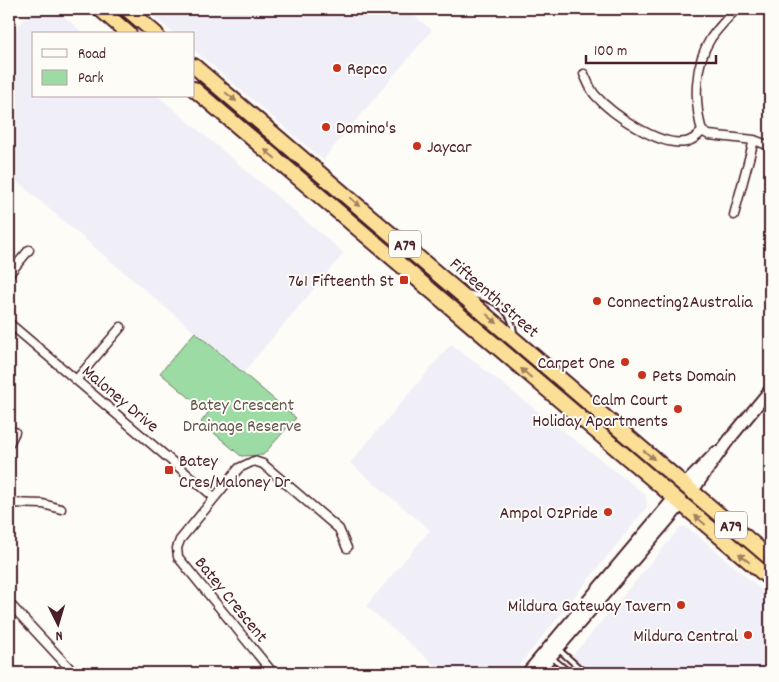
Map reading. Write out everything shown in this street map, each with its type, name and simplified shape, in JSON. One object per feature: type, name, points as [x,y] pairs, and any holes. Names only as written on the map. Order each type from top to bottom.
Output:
[{"type":"highway","points":[[100,9],[127,32]]},
{"type":"highway","points":[[127,9],[154,32]]},
{"type":"highway","name":"Fifteenth Street","points":[[195,67],[460,291],[770,558]]},
{"type":"highway","name":"Fifteenth Street","points":[[195,90],[568,410],[770,579]]},
{"type":"highway","points":[[286,167],[298,154]]},
{"type":"highway","points":[[568,410],[581,396]]},
{"type":"highway","points":[[677,502],[688,489]]},
{"type":"street","points":[[702,132],[697,90],[701,62],[711,38],[736,9]]},
{"type":"street","points":[[584,74],[594,94],[632,125],[646,132],[668,140],[686,142],[702,132]]},
{"type":"street","points":[[702,132],[718,137],[754,140],[770,146]]},
{"type":"street","points":[[734,215],[754,140]]},
{"type":"street","points":[[9,274],[29,250]]},
{"type":"street","name":"Maloney Drive","points":[[9,324],[214,497]]},
{"type":"street","points":[[76,380],[121,327]]},
{"type":"street","points":[[688,489],[770,390]]},
{"type":"street","points":[[9,444],[15,432]]},
{"type":"street","name":"Batey Crescent","points":[[273,673],[178,557],[177,548],[180,540],[239,468],[254,461],[263,464],[339,529],[347,548]]},
{"type":"street","points":[[537,673],[677,502]]},
{"type":"street","points":[[527,673],[677,502]]},
{"type":"street","points":[[9,503],[43,504],[61,509]]},
{"type":"street","points":[[9,603],[74,673]]},
{"type":"lane","points":[[554,653],[570,673]]},
{"type":"lane","points":[[554,653],[585,673]]},
{"type":"shaded area","points":[[33,9],[55,9],[82,32],[32,32],[32,98],[160,98],[344,253],[243,373],[9,175],[9,37]]},
{"type":"shaded area","points":[[145,9],[406,9],[432,30],[326,156],[324,161],[195,51],[195,32],[172,32]]},
{"type":"shaded area","points":[[451,344],[646,495],[647,507],[513,673],[429,673],[435,665],[366,606],[430,530],[350,463]]},
{"type":"shaded area","points":[[681,527],[685,527],[695,533],[770,597],[770,673],[558,673]]},
{"type":"green space","name":"Batey Crescent Drainage Reserve","points":[[195,332],[296,418],[263,455],[241,456],[201,422],[208,413],[160,373]]},
{"type":"place","name":"Repco","points":[[337,68]]},
{"type":"place","name":"Domino's","points":[[326,127]]},
{"type":"place","name":"Jaycar","points":[[417,146]]},
{"type":"place","name":"761 Fifteenth St","points":[[404,280]]},
{"type":"place","name":"Connecting2Australia","points":[[597,301]]},
{"type":"place","name":"Carpet One","points":[[625,362]]},
{"type":"place","name":"Pets Domain","points":[[642,375]]},
{"type":"place","name":"Calm Court Holiday Apartments","points":[[678,409]]},
{"type":"place","name":"Batey Cres/Maloney Dr","points":[[169,470]]},
{"type":"place","name":"Ampol OzPride","points":[[608,512]]},
{"type":"place","name":"Mildura Gateway Tavern","points":[[681,605]]},
{"type":"place","name":"Mildura Central","points":[[748,635]]}]
